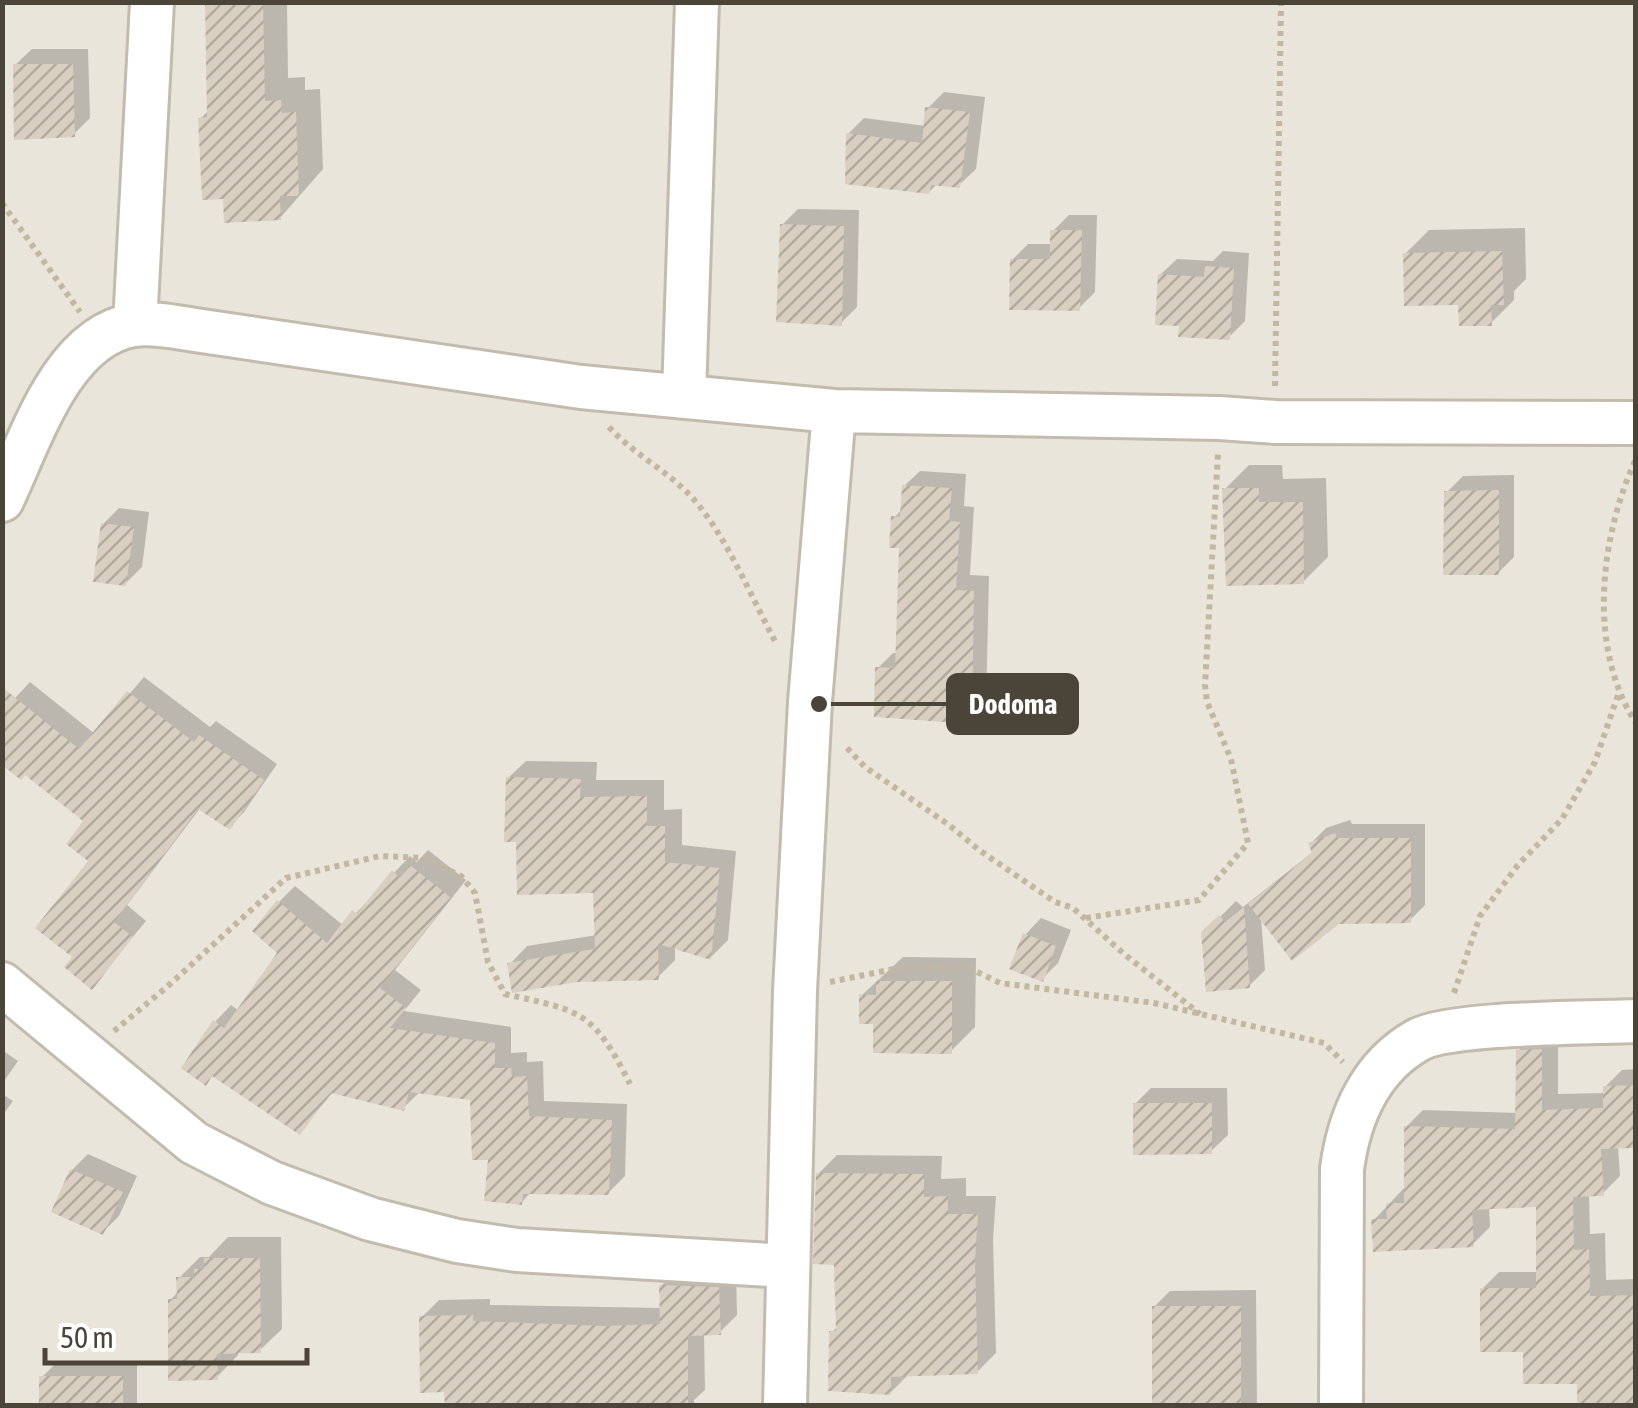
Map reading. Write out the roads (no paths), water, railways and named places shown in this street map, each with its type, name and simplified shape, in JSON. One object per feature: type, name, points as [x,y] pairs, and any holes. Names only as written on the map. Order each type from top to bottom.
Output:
[{"type":"street","points":[[117,330],[152,2]]},
{"type":"street","points":[[684,395],[697,2]]},
{"type":"street","points":[[2,500],[52,393],[78,356],[117,330],[179,328],[580,386],[834,412],[1274,422],[1636,422]]},
{"type":"street","points":[[785,1406],[795,991],[810,702],[834,412]]},
{"type":"street","points":[[2,984],[194,1143],[272,1184],[370,1219],[457,1241],[517,1250],[787,1266]]},
{"type":"street","points":[[1341,1406],[1342,1169],[1347,1135],[1369,1084],[1420,1038],[1636,1021]]},
{"type":"place","name":"Dodoma","points":[[819,704]]}]
